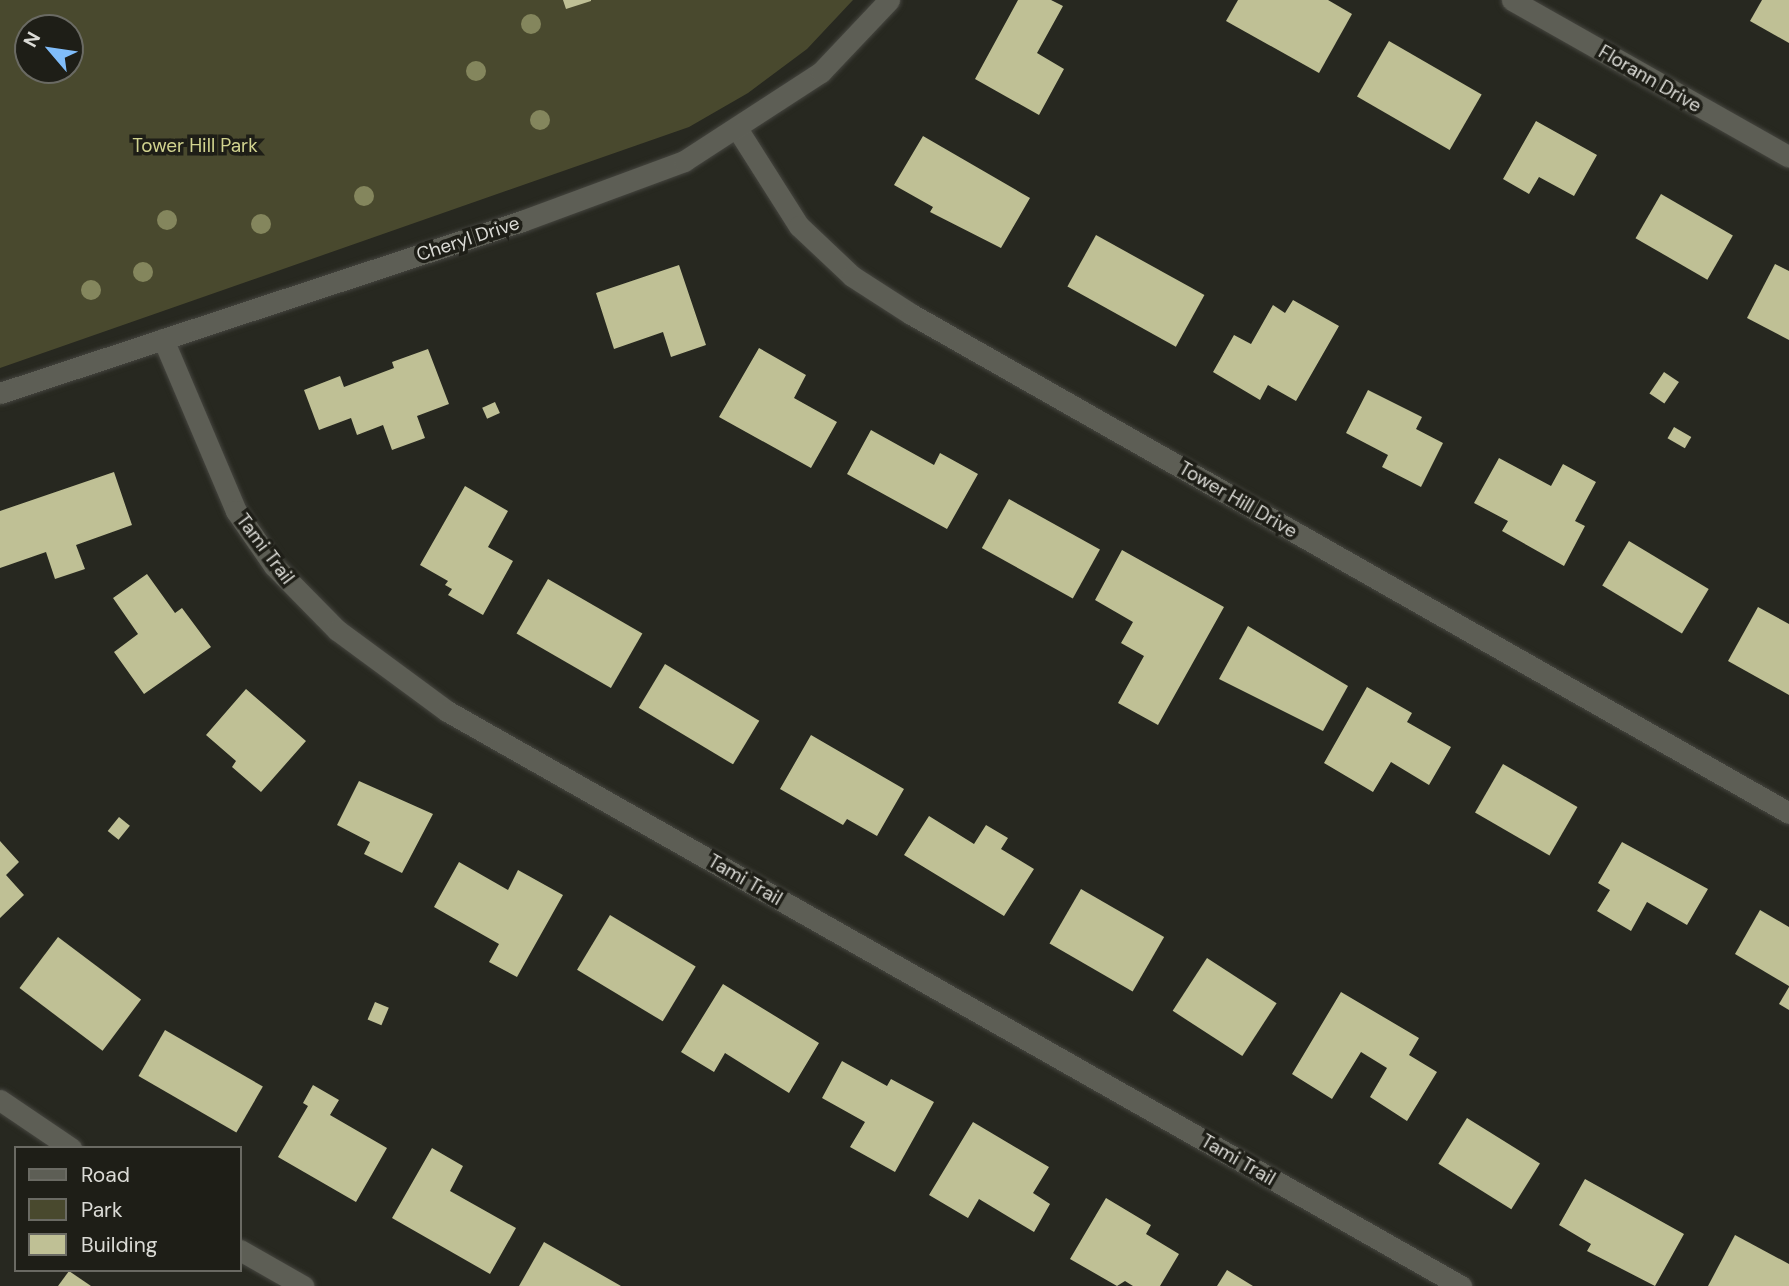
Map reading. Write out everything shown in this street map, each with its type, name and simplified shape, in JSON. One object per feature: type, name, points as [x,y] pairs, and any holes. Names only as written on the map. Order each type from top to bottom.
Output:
[{"type":"street","name":"Cheryl Drive","points":[[0,393],[523,221],[684,161],[738,130],[821,72],[889,0]]},
{"type":"street","name":"Florann Drive","points":[[1512,0],[1789,158]]},
{"type":"street","name":"Tower Hill Drive","points":[[738,130],[799,226],[852,276],[901,308],[1789,813]]},
{"type":"street","name":"Tami Trail","points":[[163,339],[236,511],[274,566],[337,630],[447,711],[1461,1286]]},
{"type":"street","points":[[0,1100],[68,1146]]},
{"type":"street","points":[[242,1251],[303,1286]]},
{"type":"green space","name":"Tower Hill Park","points":[[0,0],[853,0],[807,49],[748,93],[689,127],[0,368]]},
{"type":"building","points":[[563,0],[591,0],[591,1],[566,9]]},
{"type":"building","points":[[1018,0],[1051,0],[1063,6],[1037,53],[1064,69],[1039,115],[975,79]]},
{"type":"building","points":[[1238,0],[1328,0],[1352,14],[1319,73],[1226,21]]},
{"type":"building","points":[[1762,0],[1789,0],[1789,43],[1750,21]]},
{"type":"building","points":[[1389,41],[1482,94],[1450,150],[1357,96]]},
{"type":"building","points":[[1536,121],[1597,155],[1574,196],[1539,177],[1529,194],[1503,179]]},
{"type":"building","points":[[923,136],[1030,198],[1001,248],[930,212],[933,207],[894,185]]},
{"type":"building","points":[[1661,194],[1733,236],[1707,280],[1636,238]]},
{"type":"building","points":[[1096,235],[1204,295],[1176,347],[1067,287]]},
{"type":"building","points":[[1775,264],[1789,271],[1789,340],[1747,318]]},
{"type":"building","points":[[679,265],[706,345],[671,357],[663,332],[614,349],[596,293]]},
{"type":"building","points":[[1293,300],[1339,326],[1296,401],[1268,385],[1260,400],[1213,372],[1234,335],[1251,344],[1273,305],[1285,313]]},
{"type":"building","points":[[759,348],[806,375],[794,398],[837,422],[811,468],[719,417]]},
{"type":"building","points":[[428,349],[449,404],[417,416],[425,438],[392,450],[383,425],[357,435],[351,418],[319,430],[304,390],[340,376],[344,387],[394,368],[392,362]]},
{"type":"building","points":[[1664,372],[1679,382],[1664,404],[1649,394]]},
{"type":"building","points":[[1368,390],[1422,417],[1416,429],[1443,443],[1421,487],[1382,467],[1388,455],[1346,433]]},
{"type":"building","points":[[495,402],[500,413],[487,419],[482,408]]},
{"type":"building","points":[[1674,427],[1691,437],[1685,448],[1668,438]]},
{"type":"building","points":[[871,430],[934,465],[940,453],[978,474],[947,529],[847,474]]},
{"type":"building","points":[[1499,458],[1551,486],[1563,464],[1596,482],[1575,521],[1585,526],[1564,566],[1502,531],[1508,521],[1474,503]]},
{"type":"building","points":[[114,472],[132,525],[76,545],[85,569],[55,579],[46,552],[0,568],[0,511]]},
{"type":"building","points":[[465,486],[508,511],[488,547],[513,561],[483,615],[448,595],[452,589],[445,585],[448,581],[420,565]]},
{"type":"building","points":[[1009,499],[1100,549],[1073,598],[982,548]]},
{"type":"building","points":[[1629,541],[1709,589],[1682,633],[1602,586]]},
{"type":"building","points":[[1122,550],[1224,607],[1158,725],[1118,703],[1144,656],[1121,643],[1133,622],[1095,600]]},
{"type":"building","points":[[147,574],[175,613],[182,608],[211,647],[144,694],[114,652],[138,634],[113,598]]},
{"type":"building","points":[[548,579],[642,634],[611,688],[516,634]]},
{"type":"building","points":[[1758,607],[1789,624],[1789,695],[1728,661]]},
{"type":"building","points":[[1248,626],[1348,686],[1323,731],[1219,679]]},
{"type":"building","points":[[665,664],[759,721],[733,764],[639,708]]},
{"type":"building","points":[[1367,687],[1412,713],[1407,722],[1451,747],[1429,785],[1391,762],[1373,792],[1324,763]]},
{"type":"building","points":[[246,689],[306,741],[261,792],[232,767],[236,761],[206,735]]},
{"type":"building","points":[[811,735],[904,789],[877,836],[847,819],[843,825],[780,789]]},
{"type":"building","points":[[1503,764],[1577,807],[1549,855],[1475,812]]},
{"type":"building","points":[[359,781],[433,814],[402,873],[364,854],[370,842],[337,825]]},
{"type":"building","points":[[929,816],[974,844],[986,825],[1008,838],[1001,849],[1034,869],[1004,916],[904,855]]},
{"type":"building","points":[[119,817],[130,826],[119,840],[108,831]]},
{"type":"building","points":[[0,841],[19,862],[6,875],[24,895],[0,918]]},
{"type":"building","points":[[1622,842],[1708,889],[1687,925],[1647,902],[1631,931],[1597,911],[1610,890],[1598,883]]},
{"type":"building","points":[[459,862],[508,890],[518,870],[563,895],[517,977],[489,962],[499,944],[434,907]]},
{"type":"building","points":[[1081,889],[1164,937],[1133,992],[1050,944]]},
{"type":"building","points":[[1760,910],[1789,927],[1789,986],[1735,954]]},
{"type":"building","points":[[610,915],[696,967],[663,1021],[577,970]]},
{"type":"building","points":[[58,937],[141,1000],[103,1051],[19,988]]},
{"type":"building","points":[[1207,958],[1277,1003],[1242,1056],[1173,1011]]},
{"type":"building","points":[[723,984],[819,1043],[789,1093],[725,1053],[714,1072],[681,1052]]},
{"type":"building","points":[[1789,987],[1789,1010],[1779,1004]]},
{"type":"building","points":[[1341,992],[1419,1038],[1409,1055],[1437,1072],[1407,1121],[1370,1097],[1387,1068],[1361,1052],[1332,1099],[1292,1074]]},
{"type":"building","points":[[375,1002],[389,1008],[381,1025],[368,1019]]},
{"type":"building","points":[[165,1030],[263,1086],[236,1132],[138,1076]]},
{"type":"building","points":[[842,1061],[887,1086],[891,1079],[934,1102],[895,1172],[850,1147],[865,1122],[822,1098]]},
{"type":"building","points":[[313,1085],[339,1100],[330,1115],[387,1148],[356,1202],[278,1157],[308,1106],[303,1103]]},
{"type":"building","points":[[1467,1118],[1540,1164],[1511,1209],[1438,1164]]},
{"type":"building","points":[[973,1122],[1049,1167],[1033,1193],[1050,1204],[1034,1232],[979,1199],[968,1218],[929,1195]]},
{"type":"building","points":[[432,1148],[463,1166],[450,1191],[516,1228],[490,1274],[392,1218]]},
{"type":"building","points":[[1585,1179],[1684,1234],[1655,1286],[1587,1251],[1591,1244],[1559,1225]]},
{"type":"building","points":[[1106,1198],[1151,1225],[1146,1234],[1179,1254],[1160,1286],[1133,1286],[1125,1281],[1117,1286],[1070,1259]]},
{"type":"building","points":[[1735,1235],[1789,1264],[1789,1286],[1708,1286]]},
{"type":"building","points":[[544,1242],[621,1286],[519,1286]]},
{"type":"building","points":[[1227,1270],[1253,1286],[1217,1286]]},
{"type":"building","points":[[70,1272],[91,1286],[58,1286]]}]
